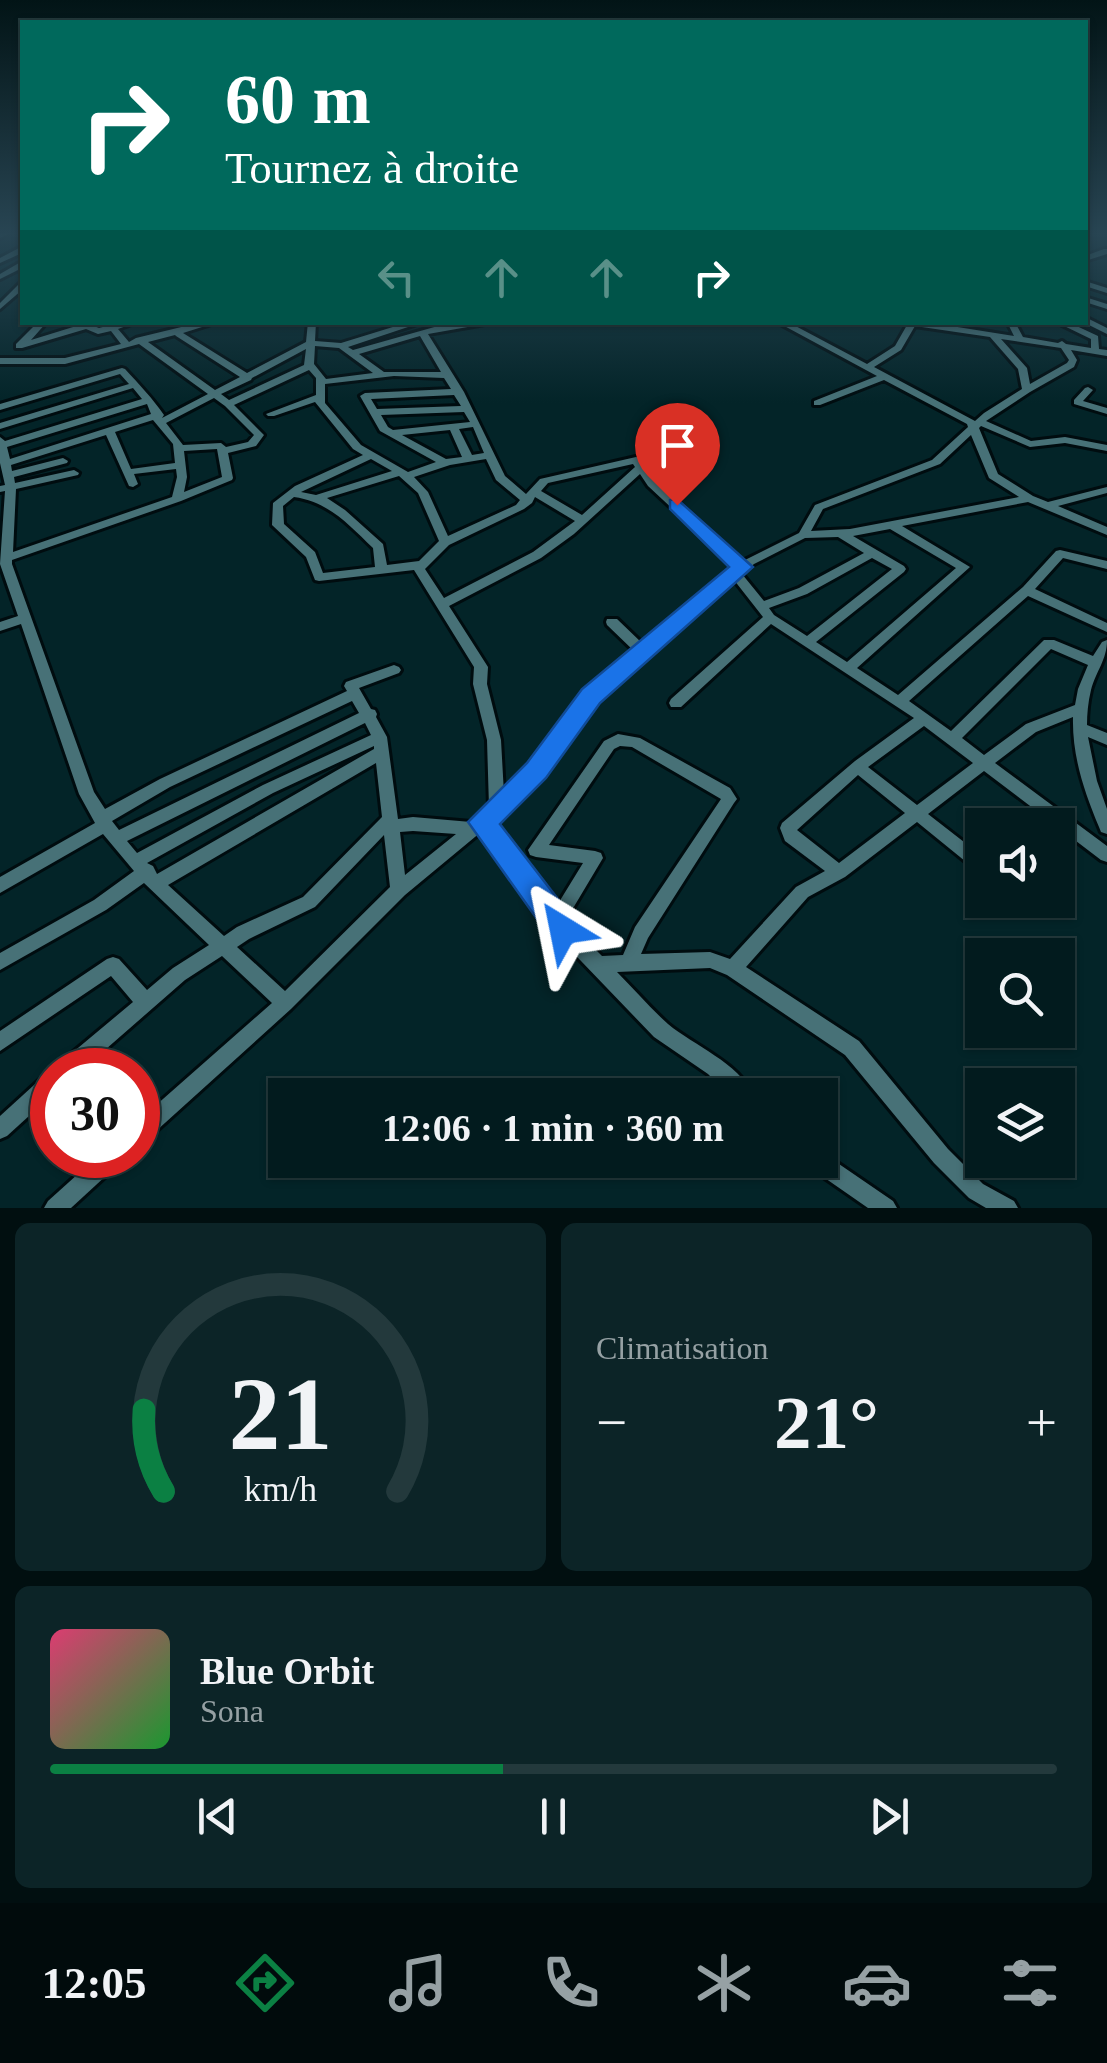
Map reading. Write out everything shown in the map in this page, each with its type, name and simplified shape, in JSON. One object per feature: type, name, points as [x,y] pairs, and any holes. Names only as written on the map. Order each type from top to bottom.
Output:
[{"type":"street","points":[[0,307],[5,292]]},
{"type":"street","points":[[0,360],[40,325]]},
{"type":"street","points":[[19,346],[86,326],[97,331],[123,325]]},
{"type":"street","points":[[161,325],[248,378]]},
{"type":"street","points":[[0,360],[57,362],[206,325]]},
{"type":"street","points":[[312,325],[314,342],[309,366],[321,382],[319,397],[327,414],[369,456],[404,474],[428,500],[445,542]]},
{"type":"street","points":[[341,346],[441,325]]},
{"type":"street","points":[[787,325],[978,427],[1030,444],[1073,440],[1107,448]]},
{"type":"street","points":[[869,366],[898,348],[908,325]]},
{"type":"street","points":[[923,325],[1107,352]]},
{"type":"street","points":[[965,325],[971,332]]},
{"type":"street","points":[[1012,325],[1019,337]]},
{"type":"street","points":[[1067,325],[1095,338],[1095,350]]},
{"type":"street","points":[[354,353],[422,327]]},
{"type":"street","points":[[422,327],[506,487],[582,520]]},
{"type":"street","points":[[113,328],[126,344]]},
{"type":"street","points":[[992,335],[1022,368],[1027,390]]},
{"type":"street","points":[[139,340],[228,404],[259,436],[249,445],[223,451]]},
{"type":"street","points":[[7,478],[110,431],[160,418],[215,396],[314,342],[341,346],[381,374]]},
{"type":"street","points":[[160,1114],[285,1003],[400,890],[497,810],[537,771],[591,696],[739,571],[803,534],[819,508],[926,467],[1027,390],[1071,365],[1073,360],[1062,344]]},
{"type":"street","points":[[228,404],[309,366]]},
{"type":"street","points":[[0,407],[120,371],[148,400],[178,448],[176,499]]},
{"type":"street","points":[[321,382],[381,374],[448,375]]},
{"type":"street","points":[[816,402],[884,377]]},
{"type":"street","points":[[0,426],[134,385]]},
{"type":"street","points":[[1088,390],[1077,402],[1107,411]]},
{"type":"street","points":[[444,463],[390,433],[373,412],[366,394],[459,392]]},
{"type":"street","points":[[271,414],[319,397]]},
{"type":"street","points":[[148,400],[1,442],[12,527],[3,559],[87,794],[108,828],[147,872],[285,1003]]},
{"type":"street","points":[[373,412],[467,409]]},
{"type":"street","points":[[390,433],[476,424]]},
{"type":"street","points":[[452,426],[468,458]]},
{"type":"street","points":[[978,427],[993,476],[1029,498],[1107,531]]},
{"type":"street","points":[[110,431],[131,478],[180,465]]},
{"type":"street","points":[[3,559],[228,478],[223,451],[216,444],[178,448]]},
{"type":"street","points":[[294,494],[320,497],[444,463],[490,455]]},
{"type":"street","points":[[369,456],[278,505],[278,525],[312,554],[318,576],[420,565],[445,542],[531,497],[544,481],[636,460],[739,571],[766,612],[806,643],[924,718],[1038,808]]},
{"type":"street","points":[[7,478],[63,462]]},
{"type":"street","points":[[442,604],[537,555],[640,468]]},
{"type":"street","points":[[7,478],[74,472]]},
{"type":"street","points":[[1049,504],[1107,490]]},
{"type":"street","points":[[320,497],[379,546],[380,570]]},
{"type":"street","points":[[803,534],[839,533],[1029,498]]},
{"type":"street","points":[[846,669],[964,567],[890,524]]},
{"type":"street","points":[[806,643],[900,569],[839,533]]},
{"type":"street","points":[[676,703],[766,612],[872,553]]},
{"type":"street","points":[[899,702],[1027,590],[1062,553],[1107,565]]},
{"type":"street","points":[[420,565],[481,667],[480,684],[494,740],[497,810]]},
{"type":"street","points":[[1027,590],[1107,628]]},
{"type":"street","points":[[0,627],[25,618]]},
{"type":"street","points":[[612,622],[643,652]]},
{"type":"street","points":[[952,739],[1049,643],[1099,661]]},
{"type":"street","points":[[1107,645],[1079,709],[1085,778],[1107,827]]},
{"type":"street","points":[[394,670],[354,682],[381,744],[400,890]]},
{"type":"street","points":[[108,828],[165,783],[356,693]]},
{"type":"street","points":[[733,969],[802,892],[839,872],[1037,724],[1079,709]]},
{"type":"street","points":[[0,886],[108,828],[370,714]]},
{"type":"street","points":[[839,872],[791,836],[788,828],[858,767],[924,718]]},
{"type":"street","points":[[1079,728],[1107,739]]},
{"type":"street","points":[[514,861],[536,850],[609,745],[618,740],[635,742],[728,794],[668,897],[640,933],[629,961]]},
{"type":"street","points":[[147,872],[381,744]]},
{"type":"street","points":[[0,962],[100,905],[268,789],[381,744]]},
{"type":"street","points":[[858,767],[965,851]]},
{"type":"street","points":[[92,1048],[145,1002],[223,944],[309,902],[390,823],[478,826],[514,861],[556,920],[661,1030],[715,1066],[726,1078]]},
{"type":"street","points":[[1075,835],[1107,855]]},
{"type":"street","points":[[536,850],[595,858],[556,920]]},
{"type":"street","points":[[598,964],[710,960],[733,969],[852,1048],[950,1166],[976,1191],[1007,1208]]},
{"type":"street","points":[[0,1042],[113,966],[145,1002]]},
{"type":"street","points":[[0,1129],[30,1102]]},
{"type":"street","points":[[838,1175],[886,1208]]},
{"type":"street","points":[[55,1208],[88,1178]]},
{"type":"route","points":[[563,930],[482,822],[537,771],[591,696],[742,567],[677,505]]}]
